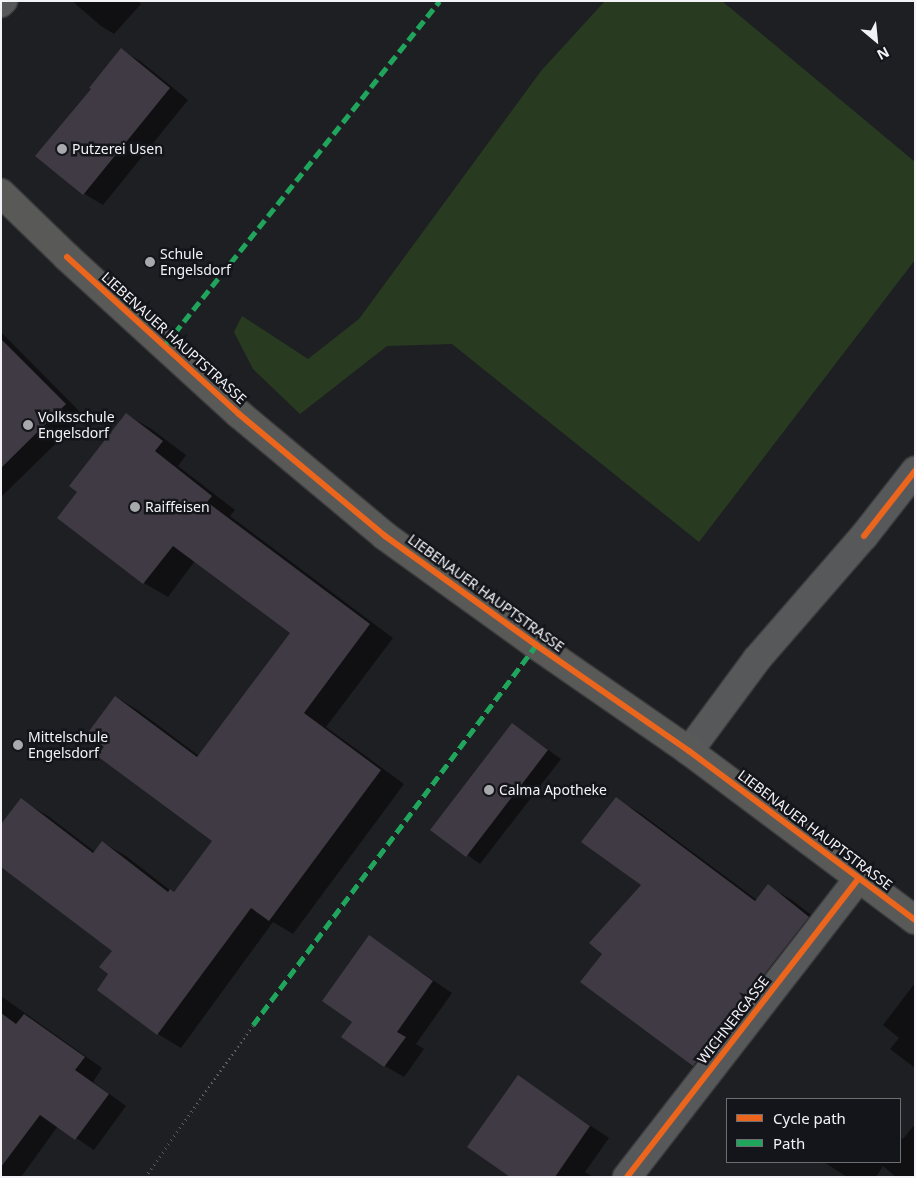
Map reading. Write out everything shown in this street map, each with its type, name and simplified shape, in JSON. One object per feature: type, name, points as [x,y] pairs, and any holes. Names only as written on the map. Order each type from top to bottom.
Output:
[{"type":"main road","name":"LIEBENAUER HAUPTSTRASSE","points":[[1,193],[67,257],[239,414],[385,536],[536,645],[689,751],[915,920]]},
{"type":"street","points":[[689,751],[757,659],[864,536],[915,471]]},
{"type":"street","name":"WICHNERGASSE","points":[[627,1177],[859,878]]},
{"type":"path","points":[[145,1177],[253,1025]]},
{"type":"green space","points":[[605,1],[722,1],[915,162],[915,260],[699,542],[452,344],[387,346],[300,414],[253,369],[234,332],[242,316],[308,359],[359,319],[541,71]]},
{"type":"building","points":[[121,48],[170,88],[83,195],[35,156],[91,89],[89,88]]},
{"type":"building","points":[[1,339],[66,404],[1,468]]},
{"type":"building","points":[[126,413],[163,441],[155,451],[212,496],[207,502],[370,624],[304,713],[381,770],[269,921],[251,908],[157,1035],[97,990],[108,974],[99,967],[112,951],[1,867],[1,824],[21,798],[93,853],[102,841],[168,892],[170,889],[174,892],[212,841],[97,756],[104,747],[87,734],[115,696],[197,757],[290,633],[173,546],[143,584],[57,518],[77,492],[69,486]]},
{"type":"building","name":"Calma Apotheke","points":[[512,723],[548,750],[466,857],[430,830]]},
{"type":"building","points":[[616,797],[755,901],[768,884],[809,917],[693,1066],[580,982],[602,954],[589,943],[641,885],[581,842]]},
{"type":"building","points":[[369,935],[433,981],[397,1032],[406,1037],[384,1067],[341,1037],[352,1022],[322,1001]]},
{"type":"building","points":[[1,1013],[16,1024],[24,1014],[85,1057],[75,1070],[109,1094],[75,1140],[40,1115],[1,1167]]},
{"type":"building","points":[[518,1075],[590,1126],[555,1177],[510,1177],[467,1147]]},
{"type":"marked path","points":[[165,345],[440,1]]},
{"type":"marked path","points":[[253,1025],[536,645]]},
{"type":"cycle path","points":[[67,257],[239,414],[385,536],[536,645],[689,751],[915,920]]},
{"type":"cycle path","points":[[864,536],[915,471]]},
{"type":"cycle path","points":[[627,1177],[859,878]]},
{"type":"place","name":"Putzerei Usen","points":[[62,149]]},
{"type":"place","name":"Schule Engelsdorf","points":[[150,262]]},
{"type":"place","name":"Volksschule Engelsdorf","points":[[28,425]]},
{"type":"place","name":"Raiffeisen","points":[[135,507]]},
{"type":"place","name":"Mittelschule Engelsdorf","points":[[18,745]]},
{"type":"place","name":"Calma Apotheke","points":[[489,790]]}]
